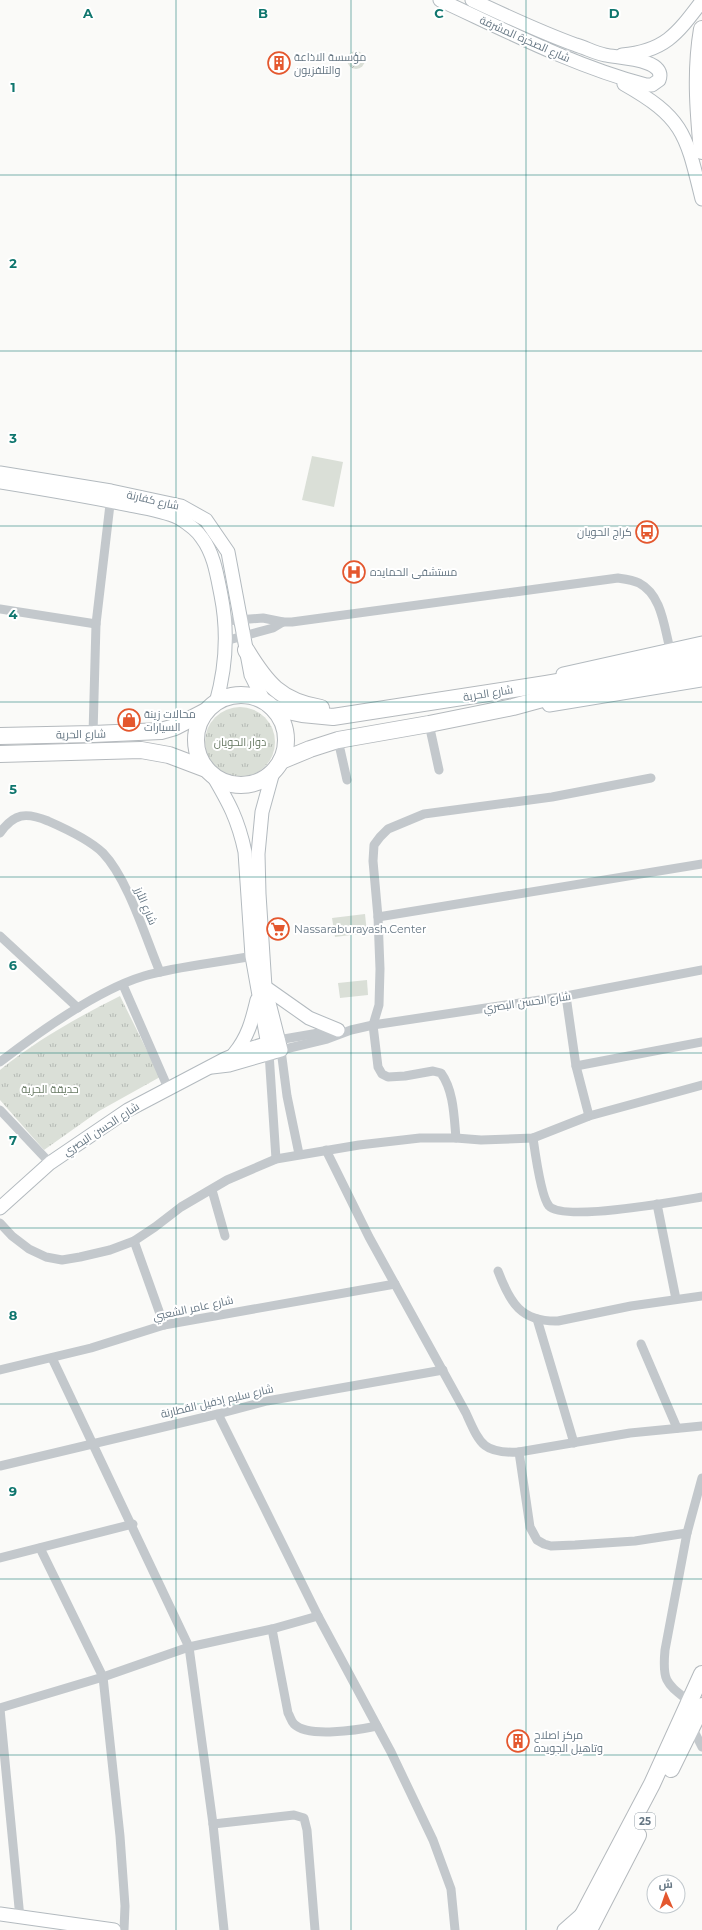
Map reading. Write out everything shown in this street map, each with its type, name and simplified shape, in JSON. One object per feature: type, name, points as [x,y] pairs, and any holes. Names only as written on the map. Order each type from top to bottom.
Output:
[{"type":"highway","points":[[702,29],[698,62],[697,101],[702,151]]},
{"type":"highway","points":[[244,643],[261,674],[270,685],[288,696],[315,707],[366,712]]},
{"type":"highway","name":"شارع الحرية","points":[[277,766],[310,749],[338,740],[513,707],[546,691],[701,646]]},
{"type":"highway","name":"شارع الحرية","points":[[268,705],[326,717],[512,689],[546,691],[702,668]]},
{"type":"highway","points":[[240,695],[252,696],[268,705],[280,717],[285,733],[285,750],[277,766],[259,781],[242,784],[226,782],[209,772],[200,758],[196,740],[200,722],[211,707],[227,697],[240,695]]},
{"type":"highway","name":"شارع الحرية","points":[[0,736],[161,731],[175,727],[211,707]]},
{"type":"highway","name":"شارع الحرية","points":[[0,754],[141,750],[169,755],[209,772]]},
{"type":"highway","name":"25","points":[[588,1930],[692,1727],[702,1674]]},
{"type":"highway","name":"25","points":[[575,1930],[696,1704]]},
{"type":"street","name":"شارع الصخرة المشرفة","points":[[440,0],[610,76]]},
{"type":"street","name":"شارع الصخرة المشرفة","points":[[472,0],[546,34],[604,55]]},
{"type":"street","points":[[604,55],[623,55],[656,47],[670,40],[702,1]]},
{"type":"street","points":[[604,55],[650,63],[659,68],[661,73],[659,80],[652,85],[610,76]]},
{"type":"street","points":[[610,76],[647,97],[672,117],[688,143],[702,199]]},
{"type":"street","name":"شارع كفارنة","points":[[0,472],[111,496],[164,512],[179,518],[202,537],[211,553],[216,569],[225,621],[222,682],[211,707]]},
{"type":"street","name":"شارع كفارنة","points":[[0,482],[181,506],[196,512],[206,520],[228,552],[233,572],[244,643],[251,675],[268,705]]},
{"type":"street","points":[[93,734],[96,624],[111,496]]},
{"type":"street","points":[[225,621],[270,619],[283,622],[618,578],[638,582],[649,590],[658,602],[670,649]]},
{"type":"street","points":[[0,609],[96,624]]},
{"type":"street","points":[[225,641],[244,643],[283,622]]},
{"type":"street","points":[[512,689],[551,677],[670,649],[701,646]]},
{"type":"street","points":[[513,707],[545,706],[702,680]]},
{"type":"street","points":[[429,724],[439,770]]},
{"type":"street","points":[[338,740],[347,780]]},
{"type":"street","points":[[232,1056],[243,1042],[250,1029],[261,992],[258,854],[262,812],[277,766]]},
{"type":"street","points":[[209,772],[232,807],[242,836],[245,852],[252,956],[287,1096],[299,1154]]},
{"type":"street","points":[[456,1138],[454,1108],[444,1077],[441,1073],[433,1071],[405,1076],[388,1077],[382,1074],[377,1061],[373,1025],[380,995],[378,917],[373,861],[374,845],[388,829],[424,814],[552,797],[651,778]]},
{"type":"street","name":"شارع الأرز","points":[[0,833],[13,819],[22,815],[35,816],[64,830],[103,853],[121,880],[160,972]]},
{"type":"street","points":[[378,917],[702,864]]},
{"type":"street","points":[[0,936],[78,1008]]},
{"type":"street","points":[[0,1062],[78,1008],[123,985],[160,972],[252,956]]},
{"type":"street","name":"شارع الحسن البصري","points":[[212,1067],[229,1065],[274,1047],[327,1039],[352,1030],[373,1025],[566,996],[702,970]]},
{"type":"street","points":[[123,985],[168,1088]]},
{"type":"street","points":[[261,992],[309,1018],[338,1030]]},
{"type":"street","points":[[566,996],[576,1066],[589,1116]]},
{"type":"street","name":"شارع الحسن البصري","points":[[0,1208],[50,1163],[103,1125],[168,1088],[232,1056],[274,1047],[338,1030],[352,1030]]},
{"type":"street","points":[[576,1066],[702,1042]]},
{"type":"street","points":[[274,1047],[276,1159]]},
{"type":"street","points":[[0,1223],[12,1236],[29,1249],[46,1257],[62,1260],[110,1250],[134,1240],[155,1227],[181,1207],[227,1180],[276,1159],[326,1150],[420,1138],[481,1140],[533,1138],[589,1116],[702,1085]]},
{"type":"street","points":[[0,1110],[50,1163]]},
{"type":"street","points":[[533,1138],[541,1183],[548,1206],[554,1210],[571,1213],[657,1204],[702,1197]]},
{"type":"street","points":[[326,1150],[369,1237],[443,1370],[466,1413],[478,1440],[496,1452],[519,1452],[630,1432],[702,1426]]},
{"type":"street","points":[[212,1190],[226,1236]]},
{"type":"street","points":[[657,1204],[676,1298]]},
{"type":"street","points":[[134,1240],[164,1325]]},
{"type":"street","points":[[498,1271],[503,1285],[515,1305],[522,1312],[537,1319],[558,1320],[676,1298],[702,1296]]},
{"type":"street","name":"شارع عامر الشعبي","points":[[0,1370],[52,1358],[164,1325],[395,1284]]},
{"type":"street","points":[[537,1319],[574,1443]]},
{"type":"street","points":[[641,1344],[677,1428]]},
{"type":"street","points":[[52,1358],[133,1524],[189,1647],[213,1824],[224,1930]]},
{"type":"street","name":"شارع سليم إذفيل القطارنة","points":[[0,1466],[267,1401],[443,1370]]},
{"type":"street","points":[[218,1414],[318,1616],[392,1752],[423,1819],[445,1872],[450,1889],[455,1930]]},
{"type":"street","points":[[519,1452],[530,1527],[537,1540],[544,1544],[551,1546],[567,1546],[635,1541],[687,1533]]},
{"type":"street","points":[[696,1704],[667,1682],[664,1676],[663,1668],[664,1650],[687,1533],[702,1478]]},
{"type":"street","points":[[0,1558],[133,1524]]},
{"type":"street","points":[[40,1548],[103,1677],[120,1843],[125,1906],[124,1930]]},
{"type":"street","points":[[20,1918],[0,1708],[103,1677],[189,1647],[272,1629],[318,1616]]},
{"type":"street","points":[[272,1629],[287,1707],[292,1723],[306,1731],[347,1730],[377,1726]]},
{"type":"street","points":[[692,1727],[702,1747]]},
{"type":"street","points":[[213,1824],[294,1815],[304,1818],[307,1830],[315,1930]]},
{"type":"street","points":[[564,1930],[585,1911]]},
{"type":"street","points":[[0,1914],[114,1930]]},
{"type":"green space","points":[[356,51],[362,54],[365,60],[362,66],[356,69],[350,66],[347,60],[350,54]]},
{"type":"green space","points":[[312,456],[343,462],[334,507],[302,500]]},
{"type":"green space","name":"دوار الحويان","points":[[233,707],[247,707],[260,713],[269,722],[273,728],[275,742],[273,756],[265,767],[254,775],[247,777],[233,777],[226,775],[215,767],[207,756],[205,749],[205,735],[207,728],[215,717],[226,709]]},
{"type":"green space","points":[[365,914],[367,933],[335,937],[332,918]]},
{"type":"green space","points":[[367,980],[368,995],[340,998],[338,983]]},
{"type":"green space","name":"حديقة الحرية","points":[[120,996],[160,1077],[99,1111],[44,1150],[0,1100],[0,1070],[28,1049],[58,1030]]},
{"type":"place","name":"مؤسسة الاذاعة والتلفزيون","points":[[279,63]]},
{"type":"place","name":"كراج الحويان","points":[[647,532]]},
{"type":"place","name":"مستشفى الحمايده","points":[[354,572]]},
{"type":"place","name":"محالات زينة السيارات","points":[[129,720]]},
{"type":"place","name":"Nassaraburayash.Center","points":[[278,929]]},
{"type":"place","name":"مركز اصلاح وتاهيل الجويده","points":[[518,1741]]}]
